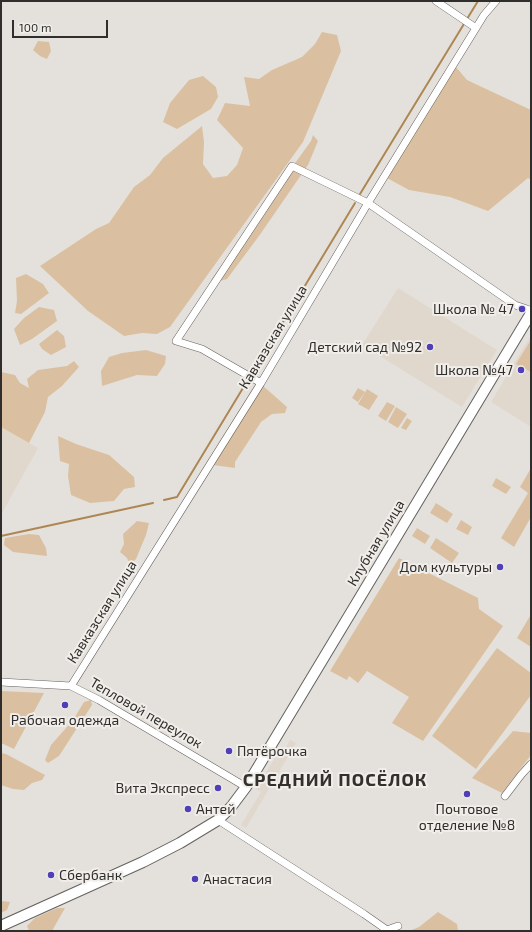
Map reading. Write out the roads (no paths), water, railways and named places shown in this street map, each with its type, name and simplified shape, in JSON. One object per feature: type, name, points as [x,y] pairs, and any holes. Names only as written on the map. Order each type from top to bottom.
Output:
[{"type":"street","points":[[436,1],[474,27]]},
{"type":"street","name":"Кавказская улица","points":[[71,686],[368,204],[474,27],[496,1]]},
{"type":"street","points":[[258,381],[202,349],[176,341],[292,166],[368,204],[474,275],[515,305],[527,308],[531,312]]},
{"type":"street","name":"Клубная улица","points":[[4,925],[143,862],[195,835],[218,820],[232,807],[246,787],[531,312]]},
{"type":"street","name":"Тепловой переулок","points":[[1,682],[71,686],[99,700],[246,787]]},
{"type":"street","points":[[505,796],[521,774],[531,764]]},
{"type":"street","points":[[218,820],[387,930],[398,926]]},
{"type":"street","points":[[4,925],[17,931]]},
{"type":"waterway","points":[[360,194],[478,1]]},
{"type":"waterway","points":[[164,500],[177,497],[355,203]]},
{"type":"waterway","points":[[1,536],[153,503]]},
{"type":"place","name":"Школа № 47","points":[[522,309]]},
{"type":"place","name":"Детский сад №92","points":[[430,347]]},
{"type":"place","name":"Школа №47","points":[[521,370]]},
{"type":"place","name":"Дом культуры","points":[[500,567]]},
{"type":"place","name":"Рабочая одежда","points":[[65,705]]},
{"type":"place","name":"Пятёрочка","points":[[229,751]]},
{"type":"place","name":"Вита Экспресс","points":[[218,788]]},
{"type":"place","name":"Почтовое отделение №8","points":[[467,794]]},
{"type":"place","name":"Антей","points":[[188,809]]},
{"type":"place","name":"Сбербанк","points":[[51,875]]},
{"type":"place","name":"Анастасия","points":[[195,879]]},
{"type":"district","name":"СРЕДНИЙ ПОСЁЛОК","points":[[335,780]]}]
